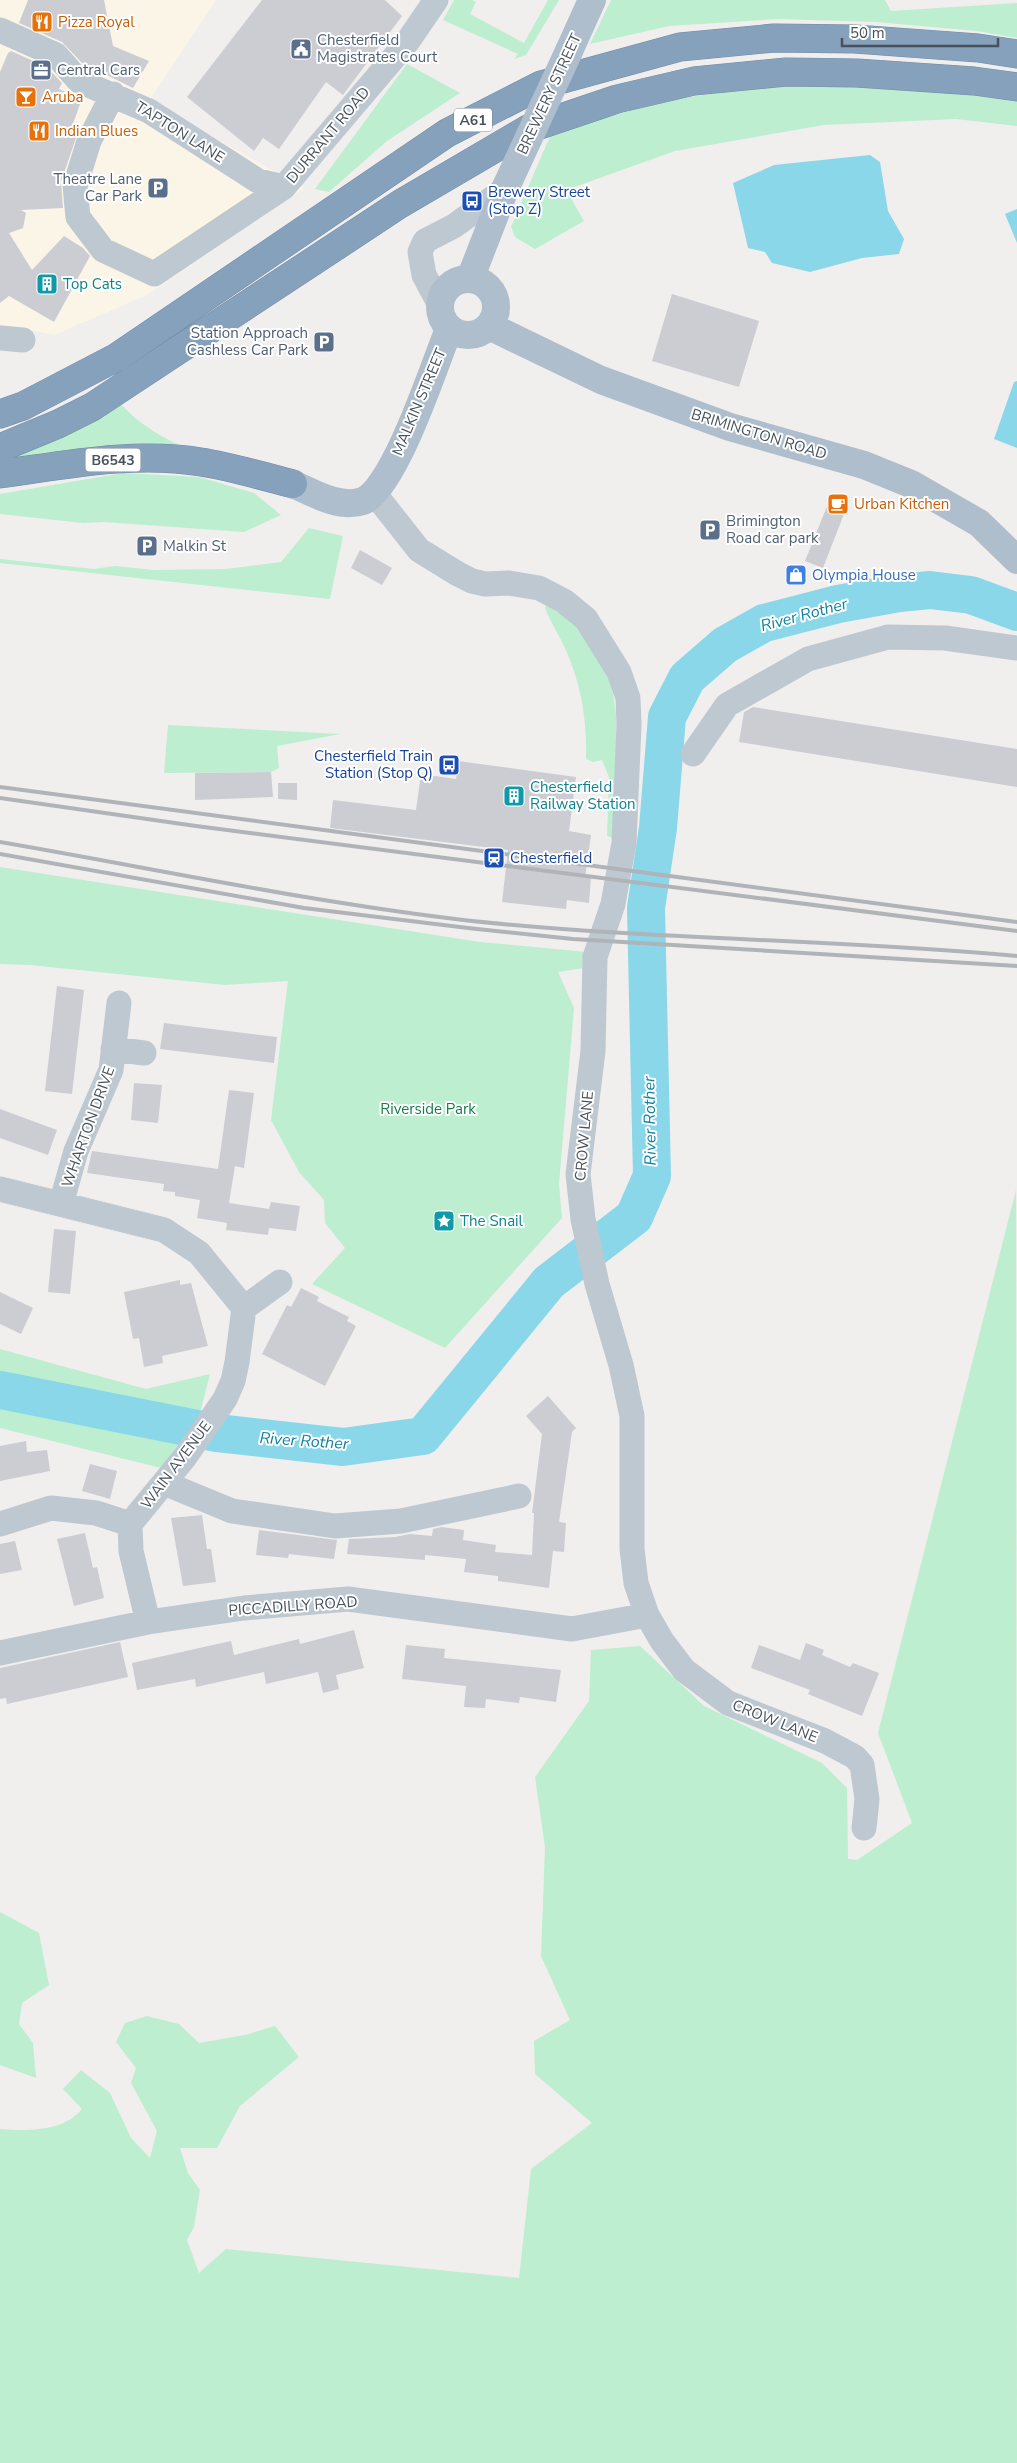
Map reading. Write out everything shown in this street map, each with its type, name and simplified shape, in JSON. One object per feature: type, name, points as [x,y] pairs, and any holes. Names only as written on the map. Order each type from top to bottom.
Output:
[{"type":"highway","name":"A61","points":[[0,414],[23,406],[117,357],[447,133],[541,85],[680,47],[774,38],[883,41],[978,48],[1017,54]]},
{"type":"highway","name":"A61","points":[[0,448],[58,424],[92,407],[400,204],[528,130],[617,100],[694,81],[786,72],[857,73],[974,81],[1017,87]]},
{"type":"highway","name":"B6543","points":[[0,474],[70,464],[150,458],[200,462],[293,484]]},
{"type":"main road","name":"BREWERY STREET","points":[[470,279],[505,189],[592,0]]},
{"type":"main road","points":[[470,279],[481,282],[490,290],[495,298],[496,308],[489,326],[480,333],[470,336],[459,334],[445,317],[443,294],[450,286],[459,281],[470,279]]},
{"type":"main road","name":"MALKIN STREET","points":[[381,484],[428,385],[445,317]]},
{"type":"main road","name":"BRIMINGTON ROAD","points":[[489,326],[608,383],[730,427],[864,465],[911,484],[979,523],[1017,560]]},
{"type":"main road","name":"B6543","points":[[293,484],[327,499],[345,503],[363,501],[381,484]]},
{"type":"street","name":"DURRANT ROAD","points":[[113,94],[89,141],[75,186],[78,217],[103,250],[154,274],[284,187],[408,40],[436,0]]},
{"type":"street","name":"TAPTON LANE","points":[[0,30],[56,56],[79,81],[149,111],[258,181],[284,187]]},
{"type":"street","name":"BREWERY STREET","points":[[445,317],[424,275],[420,252],[425,241],[454,226],[505,189]]},
{"type":"street","name":"CROW LANE","points":[[381,484],[419,550],[472,582],[485,584],[509,583],[539,588],[564,601],[586,619],[604,645],[619,672],[628,698],[628,776],[624,843],[613,904],[597,947],[594,971],[593,1051],[578,1174],[583,1219],[597,1284],[621,1365],[632,1416],[632,1549],[636,1583],[647,1615],[662,1641],[684,1670],[728,1703],[826,1741],[855,1757],[862,1765],[867,1798],[864,1828]]},
{"type":"street","points":[[693,754],[728,705],[808,659],[888,637],[945,638],[1017,648]]},
{"type":"street","name":"WHARTON DRIVE","points":[[61,1204],[76,1151],[111,1070],[119,1003]]},
{"type":"street","name":"WHARTON DRIVE","points":[[113,1049],[144,1053]]},
{"type":"street","points":[[0,1189],[164,1230],[199,1254],[244,1308],[280,1282]]},
{"type":"street","name":"WAIN AVENUE","points":[[148,1622],[131,1551],[130,1524],[185,1457],[225,1399],[233,1381],[237,1362],[244,1308]]},
{"type":"street","points":[[164,1483],[232,1512],[334,1526],[402,1521],[519,1496]]},
{"type":"street","points":[[0,1524],[51,1508],[96,1513],[130,1524]]},
{"type":"street","name":"PICCADILLY ROAD","points":[[0,1652],[148,1622],[244,1608],[348,1600],[572,1630],[647,1615]]},
{"type":"shaded area","points":[[0,0],[216,0],[149,101],[304,188],[147,295],[54,335],[0,324]]},
{"type":"green space","points":[[454,0],[472,0],[476,2],[470,14],[524,43],[548,0],[559,0],[526,55],[514,59],[518,54],[443,20]]},
{"type":"green space","points":[[611,0],[885,0],[891,11],[1017,3],[1017,38],[977,31],[876,22],[778,19],[669,26],[590,44]]},
{"type":"green space","points":[[407,64],[460,93],[387,141],[329,192],[315,189]]},
{"type":"green space","points":[[781,84],[881,85],[1017,99],[1017,126],[956,119],[824,125],[675,151],[566,190],[584,221],[535,249],[515,237],[511,227],[551,134],[667,100]]},
{"type":"green space","points":[[119,402],[151,430],[189,450],[6,464],[2,454]]},
{"type":"green space","points":[[123,473],[199,477],[254,493],[281,515],[244,532],[104,522],[83,523],[0,514],[0,494]]},
{"type":"green space","points":[[309,528],[343,536],[330,599],[0,563],[0,559],[94,569],[115,566],[154,570],[225,569],[281,562]]},
{"type":"green space","points":[[550,599],[586,634],[611,680],[616,715],[617,749],[612,838],[607,836],[609,777],[602,760],[593,762],[586,759],[584,715],[579,687],[564,646],[545,608]]},
{"type":"green space","points":[[168,725],[340,734],[277,746],[279,768],[271,772],[164,773]]},
{"type":"green space","name":"Riverside Park","points":[[0,867],[480,942],[587,952],[584,968],[558,972],[574,1008],[559,1184],[562,1218],[445,1348],[312,1284],[345,1248],[325,1223],[324,1200],[299,1172],[271,1120],[288,981],[225,985],[30,965],[0,964]]},
{"type":"green space","points":[[1016,1190],[1017,2463],[0,2463],[0,2129],[33,2130],[55,2126],[74,2117],[82,2109],[63,2089],[81,2070],[110,2093],[131,2138],[150,2158],[157,2131],[131,2083],[136,2068],[116,2042],[125,2023],[147,2016],[179,2024],[199,2043],[245,2035],[275,2026],[299,2057],[240,2106],[217,2148],[180,2148],[188,2173],[200,2190],[194,2227],[187,2240],[199,2273],[226,2249],[519,2278],[531,2169],[592,2123],[535,2074],[534,2041],[570,2020],[541,1956],[545,1847],[535,1777],[589,1701],[591,1650],[640,1646],[704,1706],[822,1763],[847,1788],[848,1859],[857,1860],[912,1823],[878,1733]]},
{"type":"green space","points":[[0,1349],[146,1389],[210,1374],[199,1417],[165,1469],[0,1428]]},
{"type":"green space","points":[[0,1912],[39,1933],[49,1985],[22,2003],[19,2024],[33,2043],[36,2078],[0,2065]]},
{"type":"water","points":[[870,155],[880,162],[888,211],[904,239],[899,254],[862,258],[810,272],[772,263],[765,252],[748,248],[733,183],[774,165]]},
{"type":"water","points":[[1017,209],[1017,243],[1005,214]]},
{"type":"water","points":[[1017,381],[1017,448],[994,439],[1014,382]]},
{"type":"building","points":[[28,0],[104,0],[113,46],[149,61],[133,88],[82,63],[62,42],[19,23]]},
{"type":"building","name":"Chesterfield Magistrates Court","points":[[262,0],[385,0],[402,16],[343,95],[326,82],[279,149],[263,138],[254,151],[187,97]]},
{"type":"building","points":[[11,51],[47,67],[62,83],[59,89],[82,99],[71,129],[78,132],[61,182],[63,208],[21,210],[26,213],[23,228],[9,233],[32,270],[64,236],[83,248],[90,256],[54,322],[9,296],[0,303],[0,72],[8,53]]},
{"type":"building","points":[[672,294],[759,321],[739,387],[652,361]]},
{"type":"building","points":[[832,494],[849,501],[823,568],[805,561]]},
{"type":"building","points":[[360,550],[392,568],[382,585],[351,568]]},
{"type":"building","points":[[753,707],[1017,749],[1017,787],[739,742],[744,712]]},
{"type":"building","points":[[458,761],[576,777],[569,831],[591,835],[585,878],[591,878],[589,903],[567,900],[566,909],[502,902],[508,850],[330,828],[333,800],[416,810],[421,774],[456,779]]},
{"type":"building","points":[[271,772],[273,797],[195,800],[195,773]]},
{"type":"building","points":[[278,783],[297,783],[297,800],[278,799]]},
{"type":"building","points":[[57,986],[84,990],[72,1094],[45,1091]]},
{"type":"building","points":[[164,1023],[277,1037],[274,1063],[160,1049]]},
{"type":"building","points":[[134,1083],[162,1085],[158,1123],[131,1120]]},
{"type":"building","points":[[229,1090],[254,1093],[244,1168],[235,1166],[229,1203],[269,1209],[271,1202],[300,1206],[296,1231],[269,1228],[268,1235],[226,1230],[227,1223],[197,1218],[200,1200],[175,1196],[175,1192],[163,1191],[164,1184],[87,1173],[92,1151],[218,1169]]},
{"type":"building","points":[[0,1109],[57,1130],[48,1155],[0,1138]]},
{"type":"building","points":[[54,1229],[76,1231],[70,1294],[48,1292]]},
{"type":"building","points":[[180,1280],[180,1285],[191,1283],[208,1346],[162,1356],[163,1363],[144,1367],[139,1338],[133,1339],[124,1292]]},
{"type":"building","points":[[301,1288],[319,1297],[317,1301],[349,1317],[347,1321],[356,1326],[325,1386],[262,1354],[287,1305],[291,1307]]},
{"type":"building","points":[[0,1292],[33,1308],[21,1334],[0,1324]]},
{"type":"building","points":[[548,1396],[576,1428],[572,1432],[559,1522],[566,1523],[564,1552],[553,1551],[549,1588],[498,1581],[498,1576],[464,1572],[466,1559],[425,1555],[425,1560],[347,1554],[349,1539],[395,1537],[410,1534],[432,1536],[433,1529],[441,1527],[464,1530],[463,1540],[496,1545],[495,1552],[532,1555],[534,1513],[532,1513],[542,1434],[526,1416]]},
{"type":"building","points":[[26,1441],[27,1452],[47,1450],[50,1471],[0,1481],[0,1446]]},
{"type":"building","points":[[90,1464],[117,1471],[110,1499],[82,1491]]},
{"type":"building","points":[[202,1515],[207,1549],[211,1549],[216,1582],[183,1586],[171,1518]]},
{"type":"building","points":[[259,1530],[337,1540],[334,1559],[289,1554],[288,1558],[256,1555]]},
{"type":"building","points":[[85,1533],[93,1568],[97,1567],[104,1598],[74,1606],[57,1539]]},
{"type":"building","points":[[15,1541],[22,1570],[0,1574],[0,1544]]},
{"type":"building","points":[[354,1630],[364,1668],[336,1675],[339,1689],[323,1693],[318,1672],[266,1684],[264,1672],[196,1687],[195,1679],[137,1690],[132,1663],[231,1641],[234,1655],[299,1639],[300,1644]]},
{"type":"building","points":[[120,1642],[128,1677],[7,1704],[6,1698],[0,1699],[0,1668]]},
{"type":"building","points":[[806,1643],[824,1650],[822,1655],[850,1667],[853,1663],[879,1673],[862,1716],[808,1694],[810,1690],[751,1668],[759,1645],[800,1660]]},
{"type":"building","points":[[406,1645],[445,1649],[444,1658],[561,1670],[556,1702],[520,1697],[519,1703],[486,1699],[485,1708],[464,1707],[466,1686],[402,1679]]},
{"type":"waterway","name":"River Rother","points":[[0,1390],[217,1433],[343,1447],[423,1436],[549,1282],[634,1217],[652,1176],[646,908],[658,828],[667,717],[687,678],[725,645],[764,623],[838,604],[899,593],[930,590],[971,595],[1017,612]]},
{"type":"railway","points":[[0,787],[1017,922]]},
{"type":"railway","points":[[0,798],[196,826],[1017,931]]},
{"type":"railway","points":[[0,842],[354,905],[472,921],[608,932],[881,946],[1017,956]]},
{"type":"railway","points":[[0,854],[304,908],[468,928],[573,939],[1017,966]]},
{"type":"place","name":"Pizza Royal","points":[[42,22]]},
{"type":"place","name":"Chesterfield Magistrates Court","points":[[301,49]]},
{"type":"place","name":"Central Cars","points":[[41,70]]},
{"type":"place","name":"Aruba","points":[[26,97]]},
{"type":"place","name":"Indian Blues","points":[[39,131]]},
{"type":"place","name":"Theatre Lane Car Park","points":[[158,188]]},
{"type":"place","name":"Brewery Street (Stop Z)","points":[[472,201]]},
{"type":"place","name":"Top Cats","points":[[47,284]]},
{"type":"place","name":"Station Approach Cashless Car Park","points":[[324,342]]},
{"type":"place","name":"Urban Kitchen","points":[[838,504]]},
{"type":"place","name":"Brimington Road car park","points":[[710,530]]},
{"type":"place","name":"Malkin St","points":[[147,546]]},
{"type":"place","name":"Olympia House","points":[[796,575]]},
{"type":"place","name":"Chesterfield Train Station (Stop Q)","points":[[449,765]]},
{"type":"place","name":"Chesterfield Railway Station","points":[[514,796]]},
{"type":"place","name":"Chesterfield","points":[[494,858]]},
{"type":"place","name":"The Snail","points":[[444,1221]]}]
